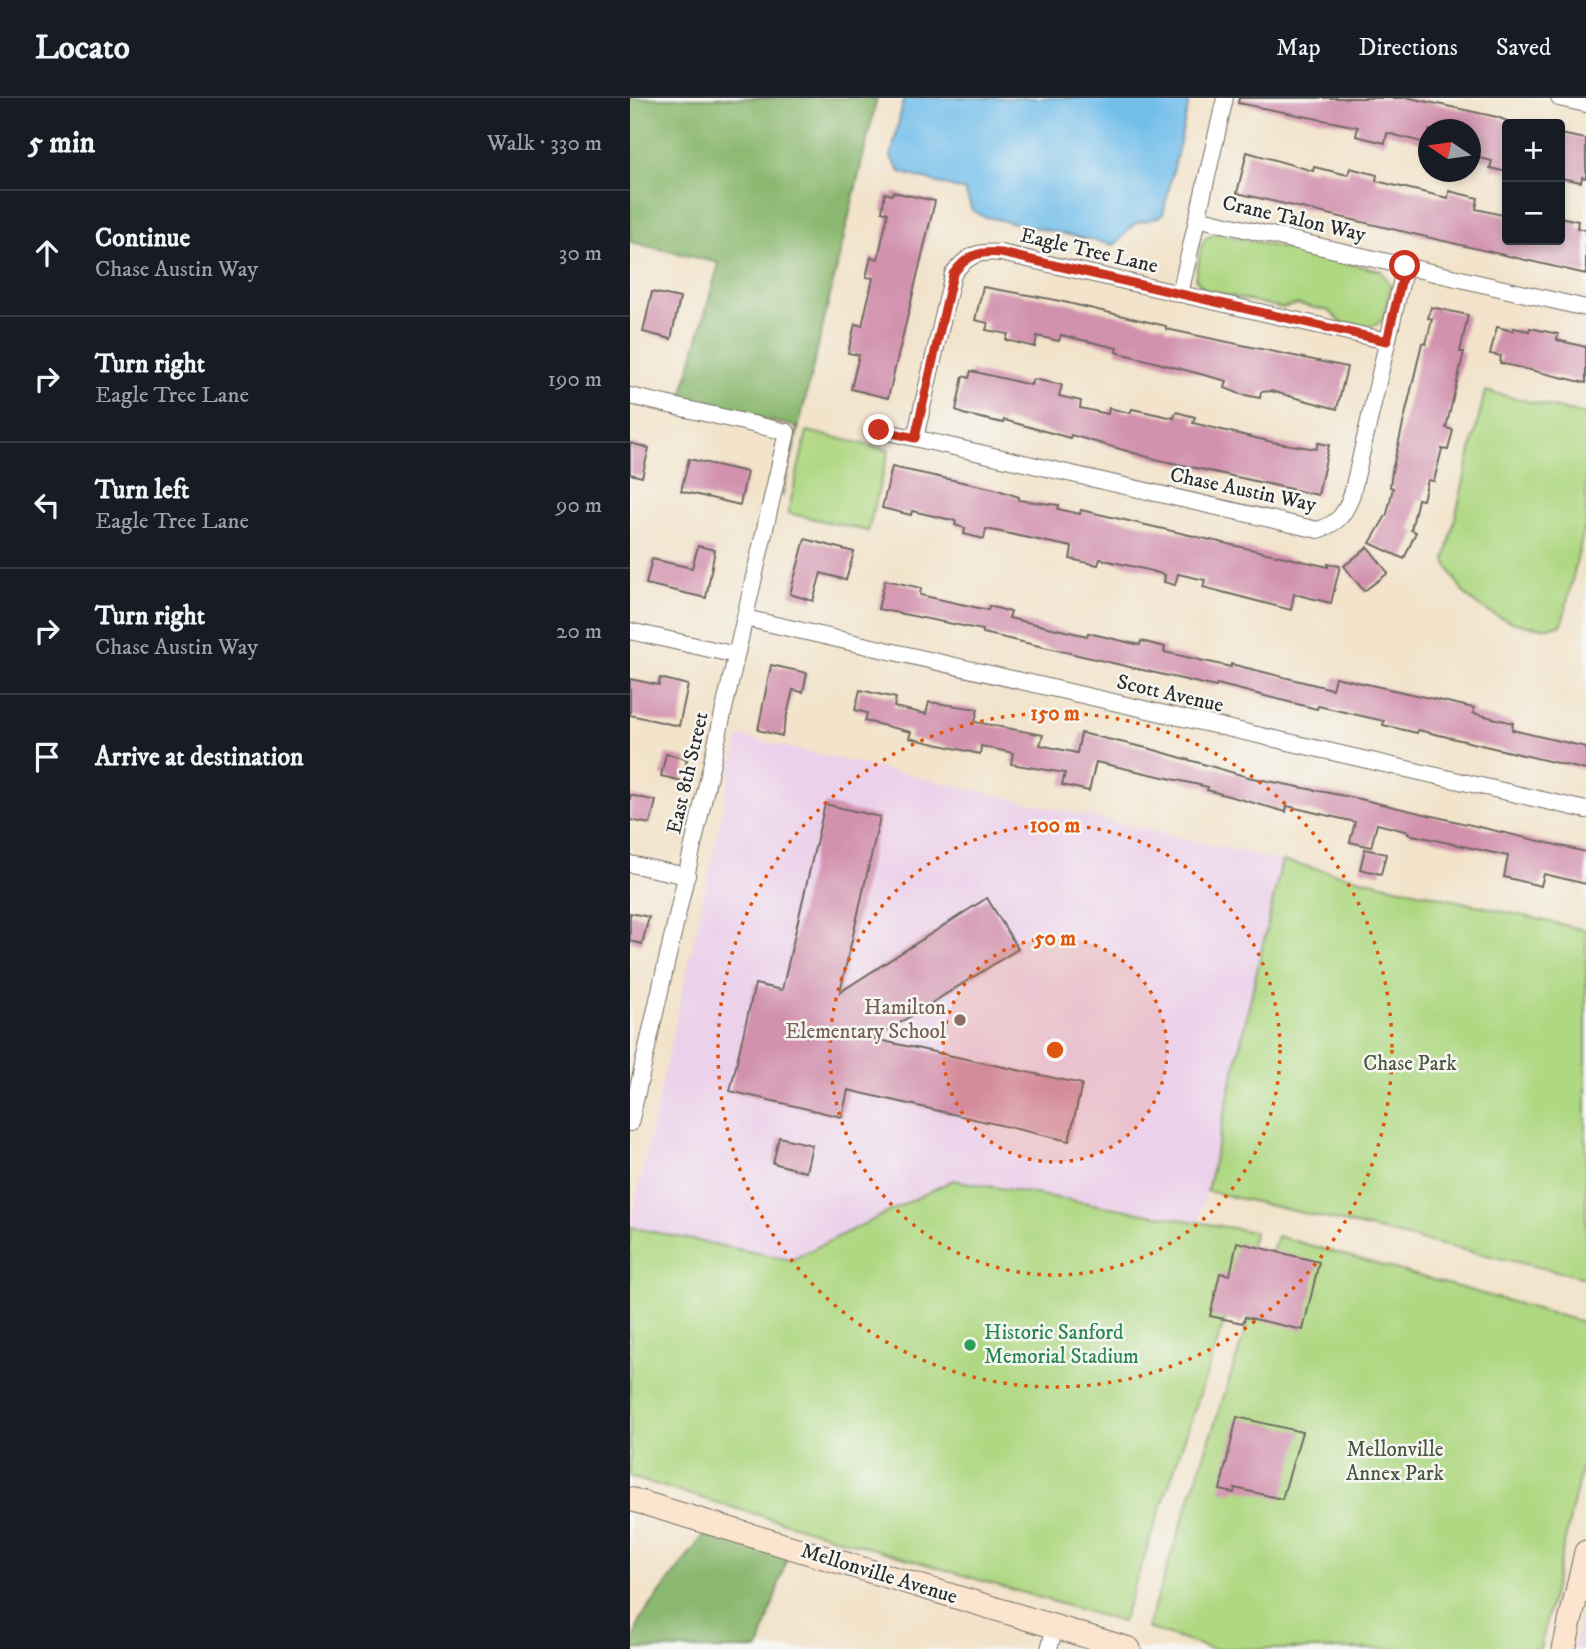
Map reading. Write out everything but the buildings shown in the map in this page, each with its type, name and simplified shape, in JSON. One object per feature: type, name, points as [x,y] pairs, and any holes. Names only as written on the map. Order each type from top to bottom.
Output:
[{"type":"street","points":[[1180,294],[1225,98]]},
{"type":"street","points":[[1559,98],[1586,104]]},
{"type":"street","name":"Crane Talon Way","points":[[1198,218],[1586,308]]},
{"type":"street","name":"Eagle Tree Lane","points":[[915,438],[953,274],[964,260],[979,251],[1001,253],[1387,341]]},
{"type":"street","name":"Chase Austin Way","points":[[879,430],[1318,530],[1333,525],[1345,514],[1405,266]]},
{"type":"street","name":"East 8th Street","points":[[630,396],[787,432],[630,1123]]},
{"type":"street","name":"Scott Avenue","points":[[745,618],[1586,810]]},
{"type":"street","points":[[630,631],[736,655]]},
{"type":"street","points":[[630,863],[687,876]]},
{"type":"street","name":"Mellonville Avenue","points":[[630,1499],[1129,1649]]},
{"type":"street","points":[[1564,1649],[1586,1552]]},
{"type":"street","points":[[1049,1649],[1055,1627]]},
{"type":"shaded area","name":"Hamilton Elementary School","points":[[739,736],[1282,861],[1199,1220],[953,1180],[791,1260],[630,1227]]},
{"type":"shaded area","points":[[1586,1591],[1586,1649],[1573,1649]]},
{"type":"green space","points":[[630,98],[877,98],[782,497],[797,427],[681,400],[719,263],[630,242]]},
{"type":"green space","points":[[1216,233],[1381,271],[1391,286],[1384,316],[1378,324],[1366,328],[1341,322],[1329,311],[1298,304],[1282,308],[1205,290],[1195,278],[1202,244]]},
{"type":"green space","points":[[1485,391],[1586,415],[1586,530],[1584,529],[1562,624],[1551,627],[1526,625],[1489,612],[1465,594],[1445,561]]},
{"type":"green space","points":[[807,431],[889,450],[868,531],[788,513]]},
{"type":"green space","name":"Chase Park","points":[[1282,861],[1586,930],[1586,1278],[1207,1191]]},
{"type":"green space","points":[[953,1180],[1255,1232],[1122,1622],[630,1477],[630,1227],[791,1260]]},
{"type":"green space","name":"Mellonville Annex Park","points":[[1277,1236],[1586,1323],[1586,1448],[1540,1649],[1212,1649],[1147,1628]]},
{"type":"green space","points":[[708,1530],[788,1554],[759,1649],[632,1649],[639,1621]]},
{"type":"water","points":[[904,98],[1190,98],[1163,214],[1135,224],[1114,245],[982,216],[972,210],[965,191],[900,172],[891,157]]},
{"type":"place","name":"Hamilton Elementary School","points":[[960,1020]]},
{"type":"place","name":"Historic Sanford Memorial Stadium","points":[[970,1345]]},
{"type":"route","points":[[879,430],[915,438],[953,274],[964,260],[979,251],[1001,253],[1387,341],[1405,266]]}]
